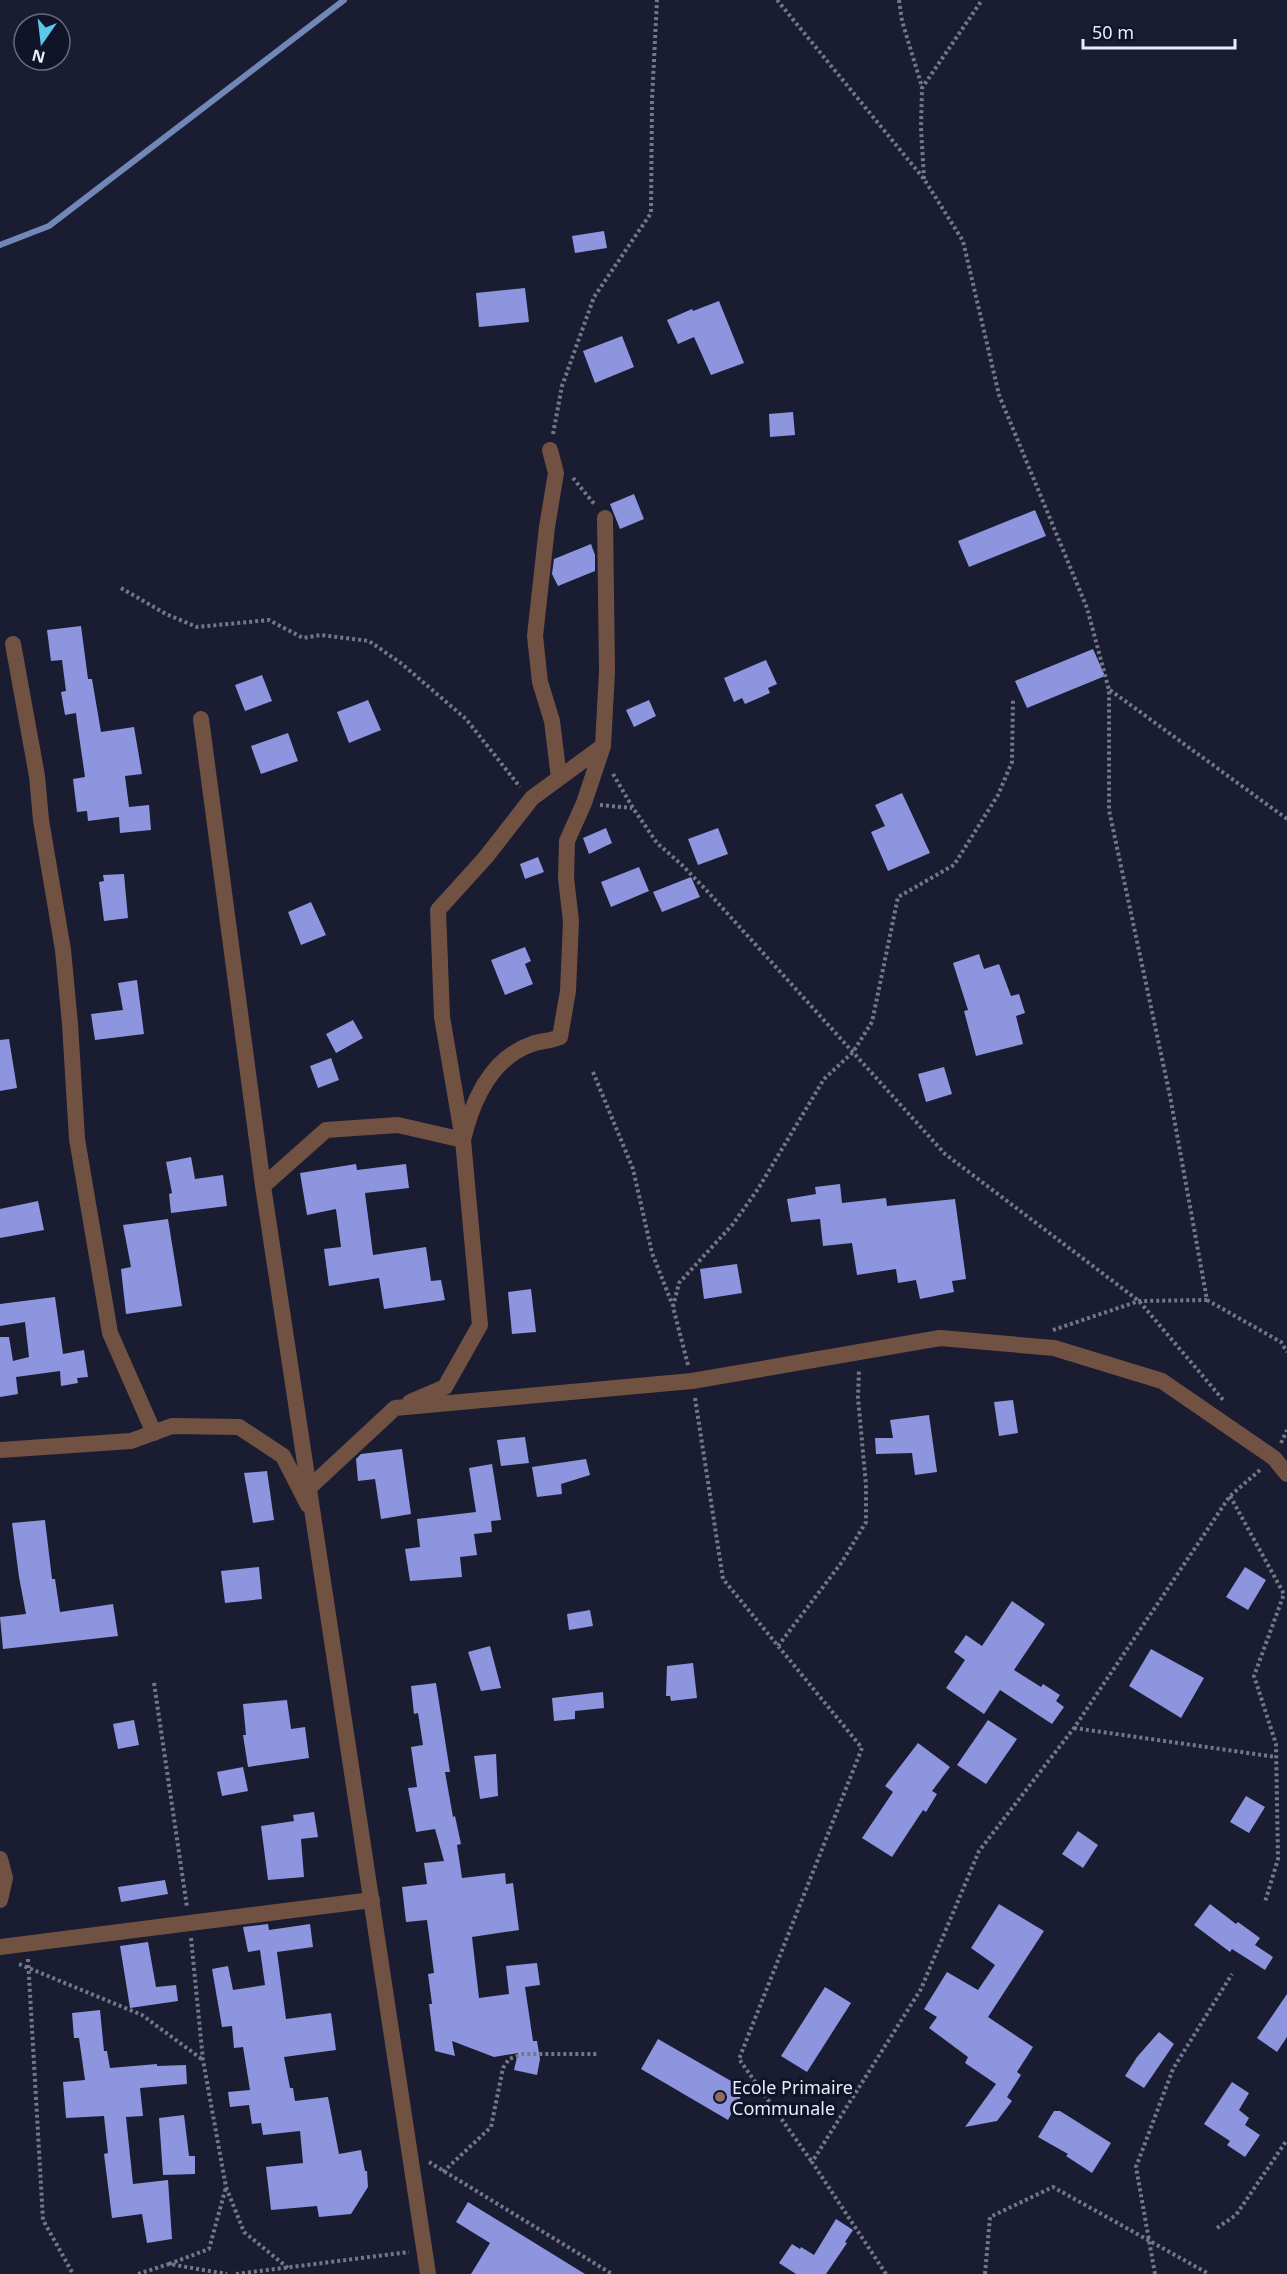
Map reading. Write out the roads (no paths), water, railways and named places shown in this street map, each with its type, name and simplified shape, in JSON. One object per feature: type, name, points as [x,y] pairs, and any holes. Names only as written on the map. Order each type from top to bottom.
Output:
[{"type":"street","points":[[550,450],[556,473],[547,527],[535,636],[540,682],[552,721],[559,778]]},
{"type":"street","points":[[464,1140],[470,1114],[484,1085],[499,1064],[531,1044],[560,1037],[566,1012],[571,921],[566,878],[567,841],[584,803],[603,746],[607,671],[605,518]]},
{"type":"street","points":[[13,644],[37,776],[41,820],[63,950],[77,1139],[110,1334],[154,1433]]},
{"type":"street","points":[[201,719],[263,1186],[428,2274]]},
{"type":"street","points":[[309,1488],[395,1408],[445,1387],[480,1325],[464,1140],[442,1017],[438,910],[486,857],[532,798],[603,746]]},
{"type":"street","points":[[263,1186],[326,1130],[398,1125],[464,1140]]},
{"type":"street","points":[[395,1408],[692,1381],[940,1338],[1054,1348],[1162,1381],[1274,1458],[1287,1474]]},
{"type":"street","points":[[0,1450],[131,1441],[172,1426],[239,1427],[283,1456],[314,1515]]},
{"type":"street","points":[[0,1859],[5,1878],[0,1900]]},
{"type":"street","points":[[5,1954],[27,1944],[372,1900]]},
{"type":"waterway","points":[[0,245],[49,226],[344,0]]},
{"type":"place","name":"Ecole Primaire Communale","points":[[720,2097]]}]
